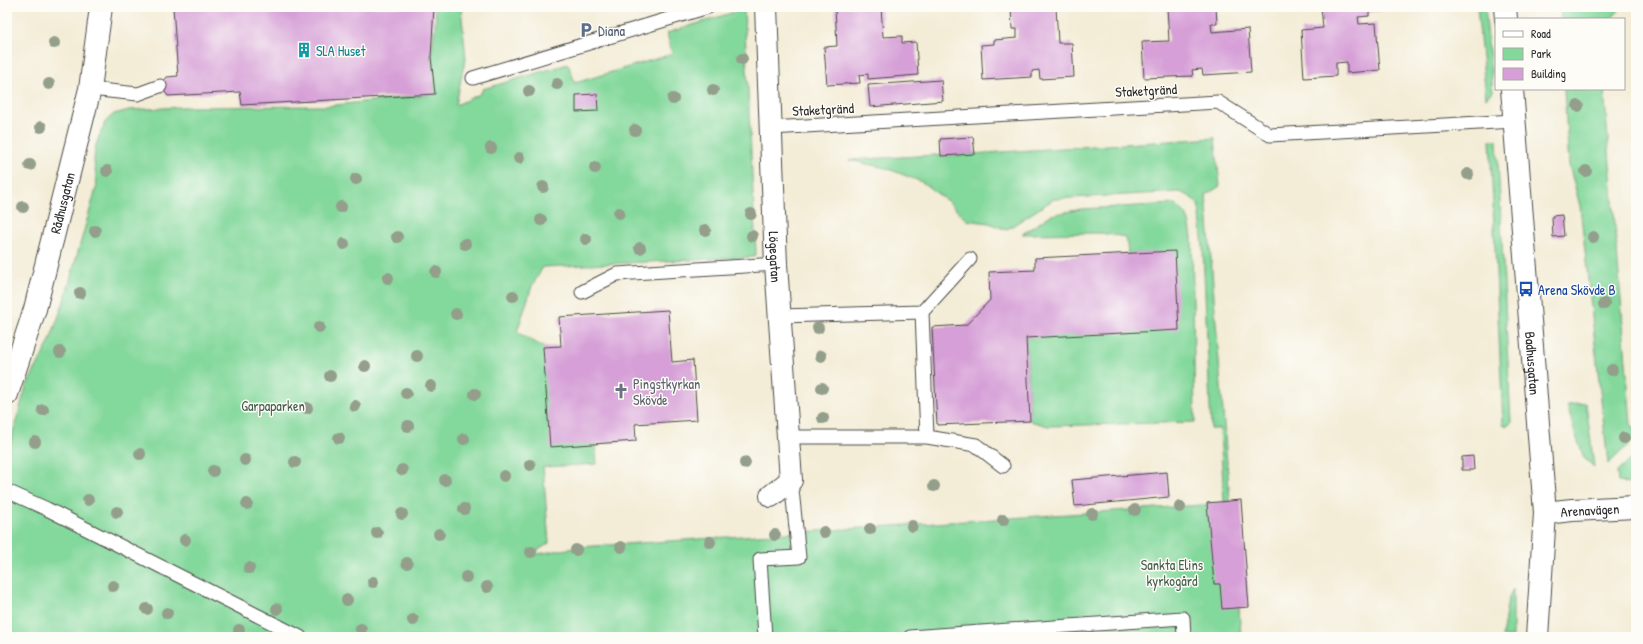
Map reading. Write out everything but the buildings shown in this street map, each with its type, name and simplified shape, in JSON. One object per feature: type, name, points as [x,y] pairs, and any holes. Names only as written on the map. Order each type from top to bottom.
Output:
[{"type":"street","name":"Rådhusgatan","points":[[7,394],[35,309],[90,90],[101,7]]},
{"type":"street","name":"Lögegatan","points":[[766,7],[776,264],[791,480]]},
{"type":"street","points":[[1505,7],[1506,18]]},
{"type":"street","name":"Badhusgatan","points":[[1512,90],[1545,513],[1537,637]]},
{"type":"street","points":[[771,496],[791,480]]},
{"type":"street","name":"Arenavägen","points":[[1545,513],[1572,510],[1636,507]]},
{"type":"lane","points":[[473,78],[708,7]]},
{"type":"lane","points":[[90,90],[138,94],[160,86]]},
{"type":"lane","name":"Staketgränd","points":[[771,128],[1218,102],[1270,135],[1514,121]]},
{"type":"lane","points":[[927,437],[922,312],[970,260]]},
{"type":"lane","points":[[582,292],[617,274],[776,264]]},
{"type":"lane","points":[[780,316],[922,312]]},
{"type":"lane","points":[[788,437],[927,437],[976,445],[1003,466]]},
{"type":"lane","points":[[765,637],[760,559],[799,557],[791,480]]},
{"type":"lane","points":[[7,491],[47,509],[300,637]]},
{"type":"lane","points":[[910,637],[975,635],[1183,618],[1184,637]]},
{"type":"green space","name":"Garpaparken","points":[[435,7],[461,7],[466,59],[456,105],[480,94],[483,89],[568,64],[575,83],[672,54],[667,33],[744,9],[756,254],[754,257],[543,267],[532,286],[517,332],[543,347],[595,443],[597,464],[543,467],[549,543],[531,555],[580,547],[1232,503],[1241,637],[7,637],[7,462],[14,428],[26,387],[49,343],[64,301],[97,185],[94,161],[95,147],[105,122],[114,114],[129,110],[181,107],[327,106],[435,94],[431,57],[436,18]]},
{"type":"green space","points":[[1477,7],[1485,7],[1493,92],[1486,98]]},
{"type":"green space","points":[[1560,7],[1622,7],[1612,18],[1561,18]]},
{"type":"green space","points":[[1564,90],[1604,90],[1631,424],[1636,435],[1636,438],[1608,464],[1580,206],[1569,165]]},
{"type":"green space","points":[[1215,138],[1220,186],[1206,195],[1230,501],[1224,502],[1220,429],[1211,429],[1203,249],[1198,204],[1189,196],[1180,192],[1054,199],[1006,230],[989,223],[966,220],[950,203],[922,182],[886,168],[849,160],[935,155],[941,156]]},
{"type":"green space","points":[[1490,140],[1497,140],[1511,423],[1507,426],[1503,424]]},
{"type":"green space","points":[[1174,204],[1183,211],[1188,218],[1192,237],[1195,422],[1048,426],[1030,421],[1026,338],[1128,253],[1126,237],[1100,233],[1022,234],[1051,215],[1081,209]]},
{"type":"green space","points":[[1586,403],[1594,467],[1584,458],[1567,405]]},
{"type":"green space","points":[[1636,454],[1636,484],[1618,482],[1617,472]]},
{"type":"green space","points":[[1513,589],[1513,637],[1502,637],[1508,599]]},
{"type":"place","name":"Diana","points":[[586,30]]},
{"type":"place","name":"SLA Huset","points":[[304,50]]},
{"type":"place","name":"Arena Skövde B","points":[[1526,289]]},
{"type":"place","name":"Pingstkyrkan Skövde","points":[[621,391]]},
{"type":"park label","name":"Sankta Elins kyrkogård","points":[[1172,572]]}]
